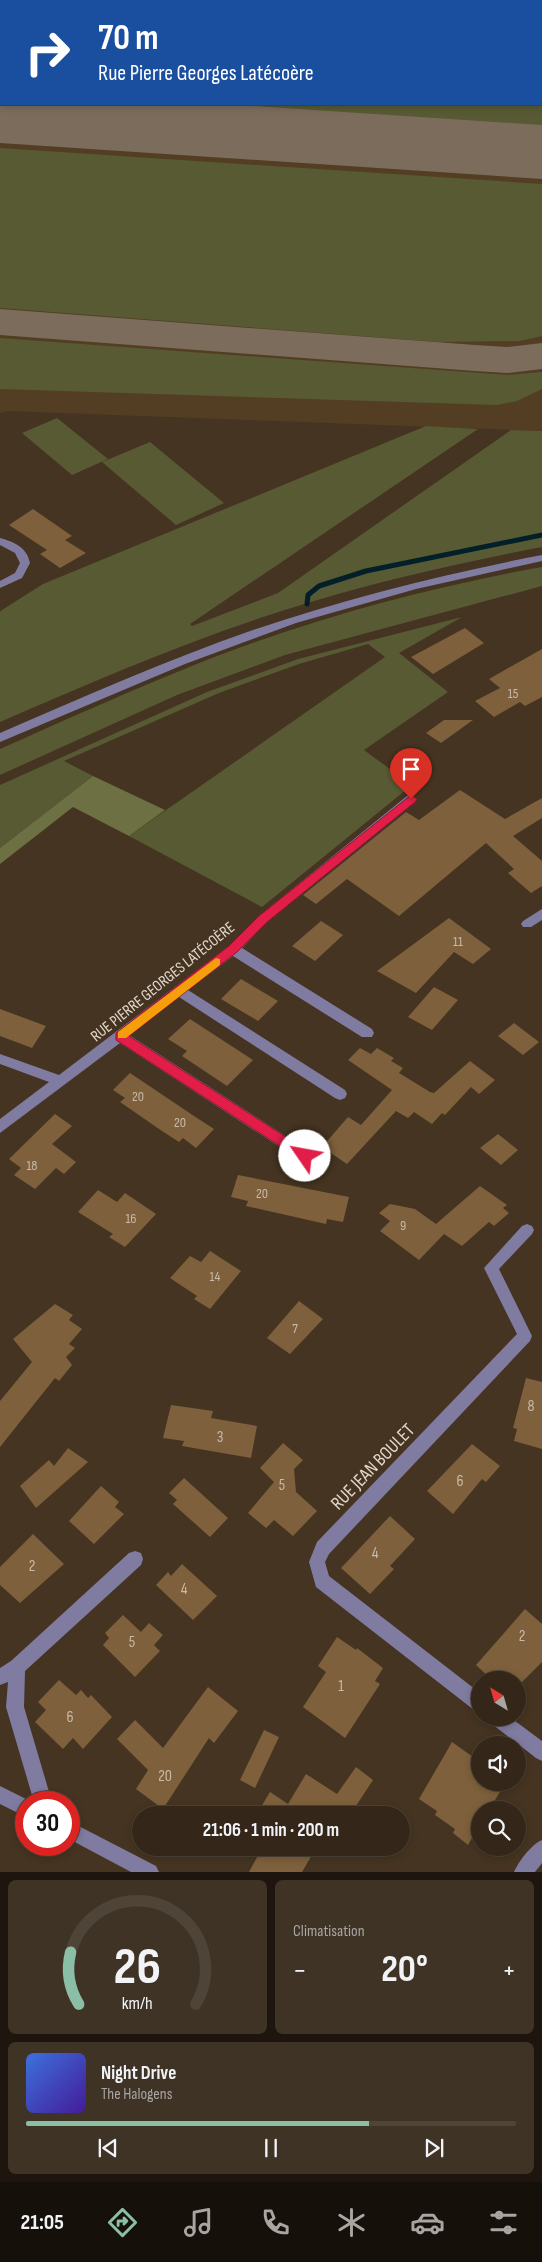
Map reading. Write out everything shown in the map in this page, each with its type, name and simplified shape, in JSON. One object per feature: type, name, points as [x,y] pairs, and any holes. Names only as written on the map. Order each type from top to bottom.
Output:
[{"type":"street","points":[[0,541],[17,548],[25,560],[25,568],[20,574],[0,585]]},
{"type":"street","points":[[0,738],[169,666],[292,621],[385,594],[472,572],[542,558]]},
{"type":"street","name":"RUE PIERRE GEORGES LATÉCOÈRE","points":[[0,1128],[233,949],[263,919],[411,799]]},
{"type":"street","points":[[526,924],[542,914]]},
{"type":"street","points":[[233,949],[367,1033]]},
{"type":"street","points":[[179,991],[340,1094]]},
{"type":"street","points":[[120,1036],[305,1156]]},
{"type":"street","points":[[0,1059],[61,1081]]},
{"type":"street","name":"RUE JEAN BOULET","points":[[471,1697],[322,1581],[317,1562],[323,1548],[525,1336],[491,1268],[527,1230]]},
{"type":"street","points":[[0,1676],[17,1667],[135,1559]]},
{"type":"street","points":[[17,1667],[15,1707],[40,1791]]},
{"type":"street","points":[[508,1726],[542,1752]]},
{"type":"street","points":[[0,1795],[15,1802]]},
{"type":"street","points":[[80,1836],[150,1872]]},
{"type":"street","points":[[523,1872],[539,1856]]},
{"type":"shaded area","points":[[0,105],[542,105],[542,431],[7,411],[0,413]]},
{"type":"green space","points":[[198,105],[542,105],[542,126]]},
{"type":"green space","points":[[0,148],[542,184],[542,336],[519,341],[438,342],[0,308]]},
{"type":"green space","points":[[0,338],[508,375],[542,372],[542,389],[517,401],[497,405],[0,389]]},
{"type":"green space","points":[[57,418],[108,459],[72,475],[22,433]]},
{"type":"green space","points":[[426,426],[478,429],[190,624],[192,626],[278,593],[511,430],[542,431],[542,547],[399,578],[314,601],[194,641],[0,722],[0,612],[2,610],[43,584]]},
{"type":"green space","points":[[150,442],[224,503],[176,525],[102,462]]},
{"type":"green space","points":[[542,567],[542,586],[285,655],[177,695],[0,775],[0,749],[209,659],[290,630],[373,605],[457,584]]},
{"type":"green space","points":[[462,617],[399,653],[448,692],[364,750],[412,785],[262,907],[129,836],[385,657],[368,644],[299,664],[219,693],[64,761],[93,776],[0,848],[0,785],[207,692],[298,659]]},
{"type":"green space","points":[[93,776],[165,810],[129,836],[73,807],[0,864],[0,848]]},
{"type":"building","points":[[33,509],[72,536],[65,540],[86,553],[60,568],[40,554],[47,550],[9,525]]},
{"type":"building","points":[[465,628],[484,643],[433,674],[411,657]]},
{"type":"building","points":[[542,649],[542,697],[525,706],[520,702],[494,717],[475,701],[500,688],[489,679]]},
{"type":"building","points":[[444,720],[473,720],[441,743],[426,733]]},
{"type":"building","points":[[460,790],[505,819],[542,798],[542,818],[513,836],[542,861],[542,886],[531,893],[508,873],[514,869],[486,843],[399,916],[347,879],[316,904],[303,895],[406,812],[419,820]]},
{"type":"building","points":[[449,918],[491,949],[473,964],[454,952],[416,993],[377,971]]},
{"type":"building","points":[[321,921],[343,935],[315,961],[292,946]]},
{"type":"building","points":[[241,979],[278,1001],[258,1021],[221,999]]},
{"type":"building","points":[[434,987],[458,1000],[432,1030],[408,1017]]},
{"type":"building","points":[[0,1009],[46,1026],[32,1048],[0,1036]]},
{"type":"building","points":[[190,1019],[253,1060],[227,1086],[182,1056],[187,1051],[168,1039]]},
{"type":"building","points":[[514,1023],[539,1042],[523,1055],[498,1036]]},
{"type":"building","points":[[360,1048],[371,1054],[377,1048],[394,1058],[391,1061],[403,1068],[399,1073],[434,1093],[470,1061],[495,1080],[479,1094],[471,1087],[445,1115],[442,1113],[432,1124],[414,1112],[408,1118],[396,1111],[347,1164],[322,1147],[348,1117],[361,1125],[392,1090],[348,1060]]},
{"type":"building","points":[[130,1073],[214,1129],[196,1148],[183,1138],[179,1142],[162,1131],[120,1102],[125,1098],[113,1090]]},
{"type":"building","points":[[55,1114],[72,1126],[52,1144],[76,1162],[64,1174],[56,1168],[35,1189],[14,1175],[21,1168],[9,1159]]},
{"type":"building","points":[[498,1134],[518,1150],[501,1165],[480,1148]]},
{"type":"building","points":[[238,1175],[349,1197],[343,1222],[327,1219],[326,1224],[246,1206],[248,1201],[231,1197]]},
{"type":"building","points":[[480,1186],[507,1205],[503,1208],[509,1213],[494,1226],[489,1222],[462,1246],[444,1234],[419,1260],[380,1231],[390,1221],[379,1213],[390,1204],[415,1209],[436,1224]]},
{"type":"building","points":[[98,1190],[117,1202],[125,1193],[156,1214],[125,1247],[109,1237],[113,1234],[78,1212]]},
{"type":"building","points":[[210,1251],[241,1271],[210,1309],[194,1299],[197,1296],[170,1278],[190,1256],[201,1262]]},
{"type":"building","points":[[299,1301],[323,1319],[290,1354],[267,1338]]},
{"type":"building","points":[[55,1304],[73,1315],[69,1320],[82,1329],[69,1344],[75,1348],[66,1357],[72,1365],[59,1381],[55,1378],[0,1447],[0,1401],[32,1362],[13,1339]]},
{"type":"building","points":[[526,1378],[542,1382],[542,1449],[514,1441],[517,1429],[513,1428]]},
{"type":"building","points":[[171,1405],[213,1411],[211,1418],[257,1426],[251,1458],[182,1446],[184,1441],[163,1438]]},
{"type":"building","points":[[283,1443],[303,1460],[294,1469],[296,1492],[317,1511],[293,1536],[274,1520],[266,1528],[248,1513],[274,1482],[260,1468]]},
{"type":"building","points":[[472,1444],[500,1466],[486,1482],[482,1479],[453,1514],[427,1491]]},
{"type":"building","points":[[68,1448],[88,1462],[36,1508],[20,1486],[49,1460],[54,1466]]},
{"type":"building","points":[[184,1478],[228,1518],[210,1537],[173,1504],[177,1500],[169,1493]]},
{"type":"building","points":[[101,1486],[119,1502],[115,1507],[124,1514],[94,1544],[69,1521]]},
{"type":"building","points":[[390,1516],[415,1539],[390,1566],[394,1569],[370,1594],[341,1568]]},
{"type":"building","points":[[33,1534],[64,1564],[20,1603],[0,1585],[0,1567]]},
{"type":"building","points":[[182,1564],[217,1596],[193,1620],[156,1585],[168,1572],[171,1576]]},
{"type":"building","points":[[525,1609],[542,1624],[542,1662],[526,1678],[526,1671],[482,1671],[476,1665]]},
{"type":"building","points":[[123,1615],[141,1632],[149,1623],[163,1635],[154,1645],[160,1651],[135,1677],[103,1645],[109,1638],[105,1633]]},
{"type":"building","points":[[337,1637],[356,1650],[357,1648],[383,1668],[375,1681],[380,1684],[345,1738],[303,1707],[326,1672],[318,1666]]},
{"type":"building","points":[[59,1680],[76,1695],[81,1690],[88,1698],[91,1695],[112,1717],[83,1749],[73,1738],[63,1749],[35,1722],[46,1710],[38,1702]]},
{"type":"building","points":[[208,1687],[238,1711],[214,1743],[209,1738],[165,1806],[159,1806],[136,1789],[148,1770],[117,1739],[135,1720],[163,1748]]},
{"type":"building","points":[[264,1730],[279,1737],[255,1788],[240,1780]]},
{"type":"building","points":[[452,1742],[471,1756],[471,1791],[501,1791],[494,1801],[471,1801],[471,1840],[468,1845],[453,1833],[455,1829],[435,1815],[437,1811],[419,1799]]},
{"type":"building","points":[[356,1767],[373,1780],[356,1806],[261,1806],[270,1792],[288,1804],[306,1774],[337,1794]]},
{"type":"building","points":[[258,1856],[311,1856],[302,1872],[249,1872]]},
{"type":"waterway","points":[[307,604],[308,595],[319,586],[366,571],[542,535]]},
{"type":"taxiway","points":[[0,322],[475,358],[507,360],[542,356]]},
{"type":"runway","points":[[0,116],[542,152]]},
{"type":"slow traffic","points":[[122,1035],[216,962]]},
{"type":"route","points":[[305,1156],[120,1036],[233,949],[263,919],[411,799]]}]
